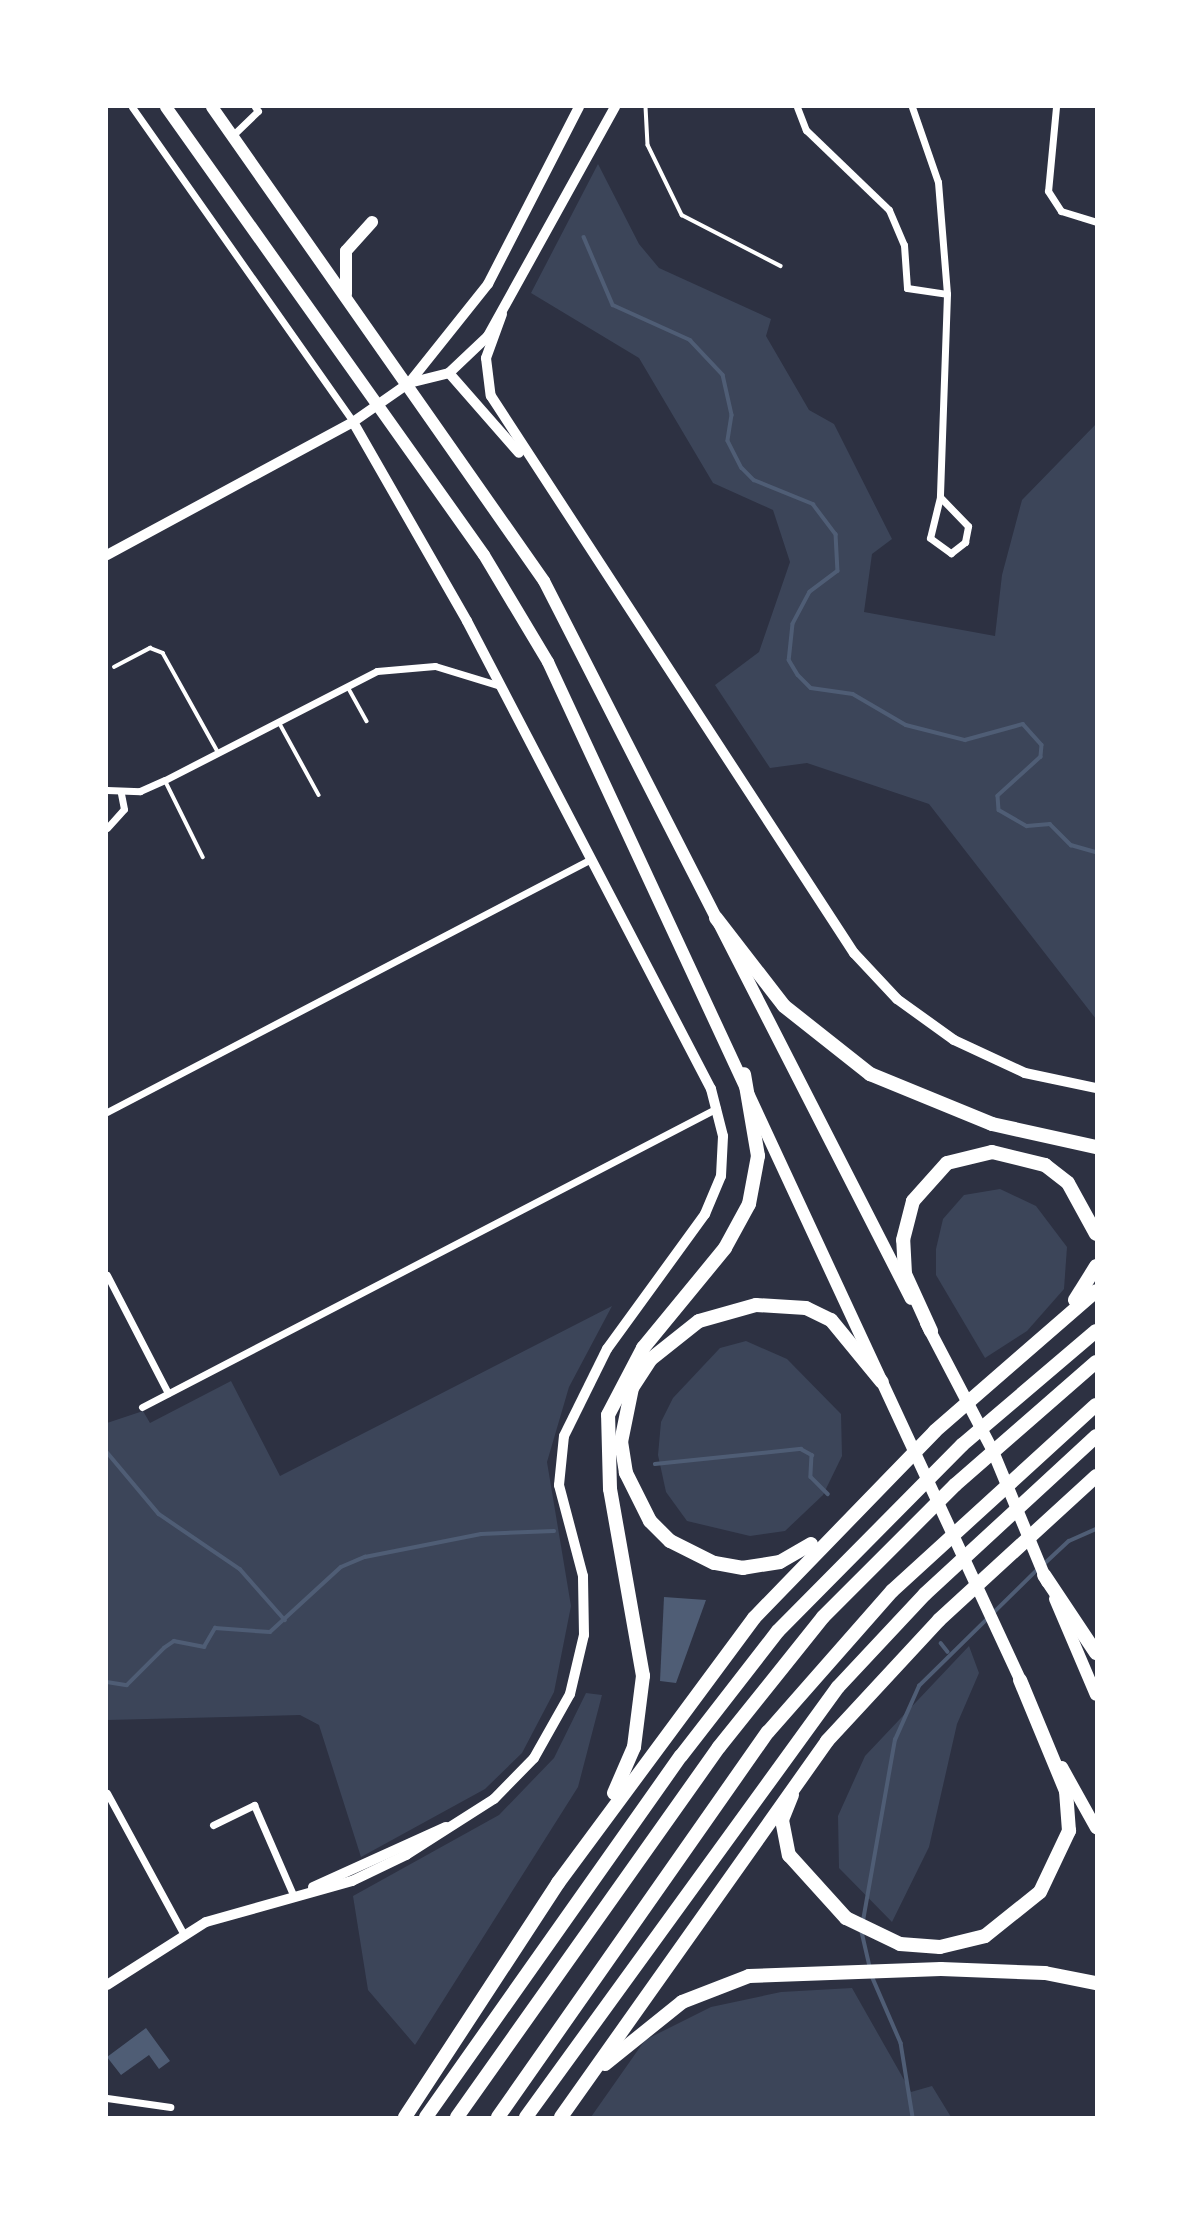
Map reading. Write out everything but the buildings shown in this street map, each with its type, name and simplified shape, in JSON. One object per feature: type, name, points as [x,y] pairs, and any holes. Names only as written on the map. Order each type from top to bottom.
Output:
[{"type":"highway","points":[[716,918],[784,1006],[870,1074],[981,1121],[1096,1147]]},
{"type":"highway","points":[[577,1858],[623,1775],[641,1710],[641,1645],[610,1489],[608,1415],[643,1348],[725,1248],[749,1204],[758,1156],[744,1074]]},
{"type":"highway","points":[[931,1331],[905,1274],[903,1240],[913,1201],[947,1163],[992,1152],[1045,1165],[1076,1194],[1096,1234]]},
{"type":"highway","points":[[1044,1335],[1096,1266]]},
{"type":"highway","points":[[405,2117],[577,1858],[726,1651],[853,1511],[1044,1335],[1096,1291]]},
{"type":"highway","points":[[853,1511],[798,1553],[763,1567],[689,1553],[663,1535],[636,1498],[621,1442],[624,1416],[632,1388],[674,1338],[727,1309],[755,1305],[806,1308],[831,1320],[881,1382]]},
{"type":"highway","points":[[426,2117],[681,1756],[778,1631],[925,1479],[1096,1331]]},
{"type":"highway","points":[[457,2117],[719,1747],[823,1617],[954,1485],[1096,1363]]},
{"type":"highway","points":[[498,2117],[768,1732],[892,1591],[1096,1405]]},
{"type":"highway","points":[[526,2117],[838,1688],[925,1594],[1096,1436]]},
{"type":"highway","points":[[562,2117],[827,1741],[939,1620],[1096,1476]]},
{"type":"highway","points":[[1044,1575],[1073,1629],[1096,1653]]},
{"type":"highway","points":[[827,1741],[782,1820],[789,1856],[818,1894],[877,1936],[940,1947],[985,1936],[1024,1910],[1063,1852],[1071,1811],[1066,1791],[1020,1680]]},
{"type":"highway","points":[[562,2117],[608,2062],[682,2002],[749,1976],[807,1971],[941,1969],[1045,1973],[1096,1983]]},
{"type":"main road","points":[[166,107],[484,555],[548,662],[744,1074],[881,1382],[1020,1680],[1096,1828]]},
{"type":"main road","points":[[212,107],[409,383],[568,622],[716,918],[953,1371],[1044,1575]]},
{"type":"main road","points":[[348,301],[342,265],[372,222]]},
{"type":"main road","points":[[107,555],[353,422],[409,383]]},
{"type":"main road","points":[[1073,1629],[1096,1695]]},
{"type":"street","points":[[107,1985],[183,1933],[352,1881],[459,1822],[494,1799],[534,1758],[570,1694],[585,1607],[559,1485],[564,1436],[607,1349],[714,1197],[724,1156],[718,1108],[502,686],[353,422],[132,107]]},
{"type":"street","points":[[232,136],[258,111],[255,107]]},
{"type":"street","points":[[409,383],[488,284],[579,107]]},
{"type":"street","points":[[409,383],[449,373],[502,314],[615,107]]},
{"type":"street","points":[[797,107],[806,130],[889,210],[904,245],[907,288],[947,294]]},
{"type":"street","points":[[912,107],[938,182],[947,294],[940,497],[930,538],[951,553],[965,542],[968,526],[940,497]]},
{"type":"street","points":[[1056,107],[1048,191],[1061,211],[1096,222]]},
{"type":"street","points":[[502,314],[485,377],[535,472],[815,896],[878,980],[925,1021],[986,1057],[1096,1088]]},
{"type":"street","points":[[449,373],[535,472]]},
{"type":"street","points":[[107,790],[121,793],[165,780],[377,671],[416,665],[502,686]]},
{"type":"street","points":[[107,828],[124,809],[121,793]]},
{"type":"street","points":[[107,1112],[591,859]]},
{"type":"street","points":[[142,1407],[718,1108]]},
{"type":"street","points":[[107,1275],[168,1394]]},
{"type":"street","points":[[107,1793],[183,1933]]},
{"type":"street","points":[[213,1825],[254,1805],[294,1897]]},
{"type":"street","points":[[107,2098],[170,2107]]},
{"type":"lane","points":[[646,107],[648,145],[682,215],[781,266]]},
{"type":"lane","points":[[114,667],[150,648],[163,653],[219,754]]},
{"type":"lane","points":[[348,687],[367,721]]},
{"type":"lane","points":[[279,722],[319,795]]},
{"type":"lane","points":[[165,780],[203,857]]},
{"type":"shaded area","points":[[598,164],[639,244],[659,268],[771,319],[766,336],[809,410],[834,424],[892,539],[872,554],[864,612],[995,636],[1002,575],[1022,500],[1096,424],[1096,1019],[929,804],[807,763],[770,768],[715,685],[759,652],[790,562],[773,510],[713,483],[639,358],[531,293]]},
{"type":"shaded area","points":[[1000,1189],[1036,1206],[1067,1247],[1064,1289],[1027,1331],[985,1358],[936,1275],[936,1249],[943,1219],[964,1195]]},
{"type":"shaded area","points":[[612,1306],[569,1387],[547,1462],[571,1606],[554,1692],[522,1753],[485,1789],[361,1857],[319,1725],[300,1715],[107,1720],[107,1423],[143,1411],[150,1423],[231,1381],[280,1476]]},
{"type":"shaded area","points":[[746,1341],[787,1359],[841,1414],[842,1456],[823,1495],[785,1531],[750,1536],[687,1521],[666,1492],[658,1455],[661,1422],[673,1398],[720,1348]]},
{"type":"shaded area","points":[[664,1597],[706,1600],[676,1683],[660,1681]]},
{"type":"shaded area","points":[[969,1646],[979,1673],[957,1724],[929,1847],[892,1922],[839,1868],[838,1816],[865,1756]]},
{"type":"shaded area","points":[[586,1693],[602,1695],[578,1787],[415,2045],[368,1990],[353,1896],[499,1815],[554,1758]]},
{"type":"shaded area","points":[[852,1988],[911,2092],[932,2086],[951,2117],[591,2117],[645,2040],[711,2007],[781,1992]]},
{"type":"shaded area","points":[[146,2028],[170,2061],[159,2069],[149,2055],[121,2075],[107,2057]]},
{"type":"waterway","points":[[584,237],[613,305],[690,340],[723,375],[732,415],[728,441],[742,468],[754,480],[813,504],[836,534],[838,571],[810,592],[793,624],[789,660],[798,675],[811,688],[853,694],[906,725],[965,740],[1023,724],[1042,745],[1041,757],[998,796],[999,810],[1027,826],[1050,824],[1071,845],[1096,852]]},
{"type":"waterway","points":[[655,1464],[801,1449],[812,1455],[811,1477],[828,1494]]},
{"type":"waterway","points":[[107,1452],[159,1514],[240,1569],[285,1620]]},
{"type":"waterway","points":[[1043,1565],[1069,1541],[1096,1529]]},
{"type":"waterway","points":[[107,1682],[127,1685],[174,1641],[204,1647],[215,1628],[270,1632],[341,1567],[365,1557],[481,1534],[554,1531]]},
{"type":"waterway","points":[[863,1921],[895,1740],[919,1686],[1037,1570]]},
{"type":"waterway","points":[[941,1643],[948,1652]]},
{"type":"waterway","points":[[862,1932],[870,1968]]},
{"type":"waterway","points":[[872,1976],[901,2043],[913,2117]]}]
